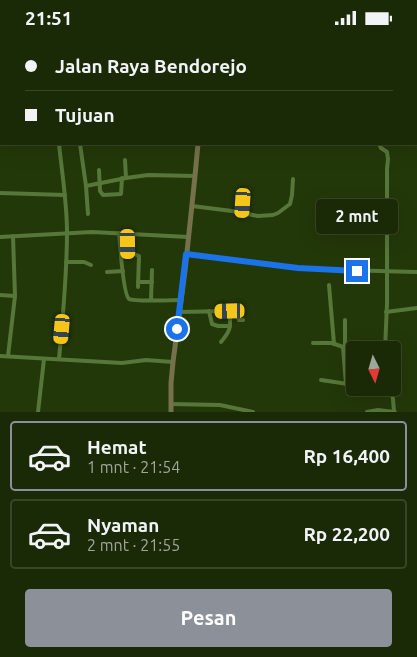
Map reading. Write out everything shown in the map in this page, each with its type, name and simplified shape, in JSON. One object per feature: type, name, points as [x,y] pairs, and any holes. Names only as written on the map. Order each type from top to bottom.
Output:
[{"type":"main road","points":[[171,412],[173,363],[196,176],[198,145]]},
{"type":"street","points":[[59,145],[67,232],[59,359]]},
{"type":"street","points":[[80,145],[88,215]]},
{"type":"street","points":[[380,146],[387,152],[388,159],[385,341]]},
{"type":"street","points":[[99,170],[101,194],[120,195],[124,178],[124,160]]},
{"type":"street","points":[[86,186],[148,175],[196,176]]},
{"type":"street","points":[[192,206],[264,216],[278,213],[290,204],[293,179]]},
{"type":"street","points":[[0,193],[65,195]]},
{"type":"street","points":[[242,213],[243,193]]},
{"type":"street","points":[[0,237],[92,231],[188,237]]},
{"type":"street","points":[[119,233],[124,286],[128,299],[181,300]]},
{"type":"street","points":[[127,233],[128,254]]},
{"type":"street","points":[[8,356],[15,296],[13,236]]},
{"type":"street","points":[[122,254],[139,255],[138,285],[152,282]]},
{"type":"street","points":[[186,254],[298,268],[417,272]]},
{"type":"street","points":[[66,262],[84,262],[91,265]]},
{"type":"street","points":[[151,300],[152,270]]},
{"type":"street","points":[[108,272],[123,271]]},
{"type":"street","points":[[329,285],[334,344]]},
{"type":"street","points":[[0,295],[15,296]]},
{"type":"street","points":[[386,312],[417,308]]},
{"type":"street","points":[[209,311],[212,324],[230,325]]},
{"type":"street","points":[[179,312],[230,311],[236,312],[239,320],[242,320]]},
{"type":"street","points":[[221,342],[228,333],[230,311]]},
{"type":"street","points":[[321,380],[346,384],[345,320]]},
{"type":"street","points":[[313,343],[334,344],[344,347]]},
{"type":"street","points":[[0,356],[122,363],[146,360],[173,363]]},
{"type":"street","points":[[38,412],[44,359]]},
{"type":"street","points":[[367,412],[378,410],[394,412],[392,396]]},
{"type":"street","points":[[171,403],[220,405],[236,410],[253,412]]},
{"type":"route","points":[[177,329],[186,254],[298,268],[357,271]]}]
